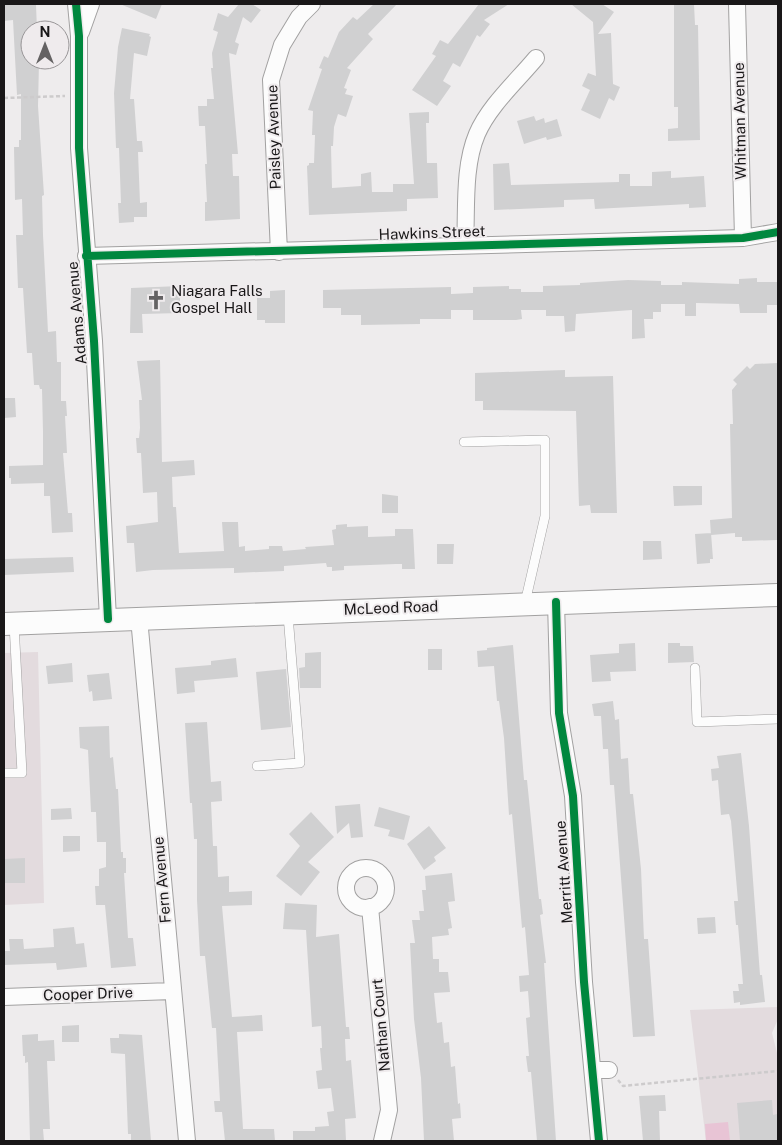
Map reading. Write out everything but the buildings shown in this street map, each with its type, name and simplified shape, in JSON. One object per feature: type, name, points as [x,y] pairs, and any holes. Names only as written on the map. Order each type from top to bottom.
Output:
[{"type":"main road","name":"McLeod Road","points":[[9,623],[778,595]]},
{"type":"street","name":"Adams Avenue","points":[[76,4],[79,36],[80,96],[78,148],[94,341],[108,619]]},
{"type":"street","name":"Adams Avenue","points":[[79,36],[91,4]]},
{"type":"street","name":"Paisley Avenue","points":[[279,252],[271,80],[282,45],[299,17],[312,4]]},
{"type":"street","name":"Whitman Avenue","points":[[737,4],[742,238]]},
{"type":"street","points":[[465,245],[469,164],[476,136],[485,119],[536,58]]},
{"type":"street","name":"Hawkins Street","points":[[86,256],[742,238],[778,232]]},
{"type":"street","name":"Merritt Avenue","points":[[556,602],[559,714],[573,796],[584,982],[601,1070],[599,1141]]},
{"type":"street","name":"Fern Avenue","points":[[139,618],[186,1141]]},
{"type":"street","name":"Nathan Court","points":[[370,907],[389,1110],[382,1141]]},
{"type":"street","name":"Cooper Drive","points":[[4,997],[172,992]]},
{"type":"lane","points":[[464,442],[545,440],[546,516],[526,603]]},
{"type":"lane","points":[[258,766],[300,763],[288,612]]},
{"type":"lane","points":[[4,773],[22,773],[9,623]]},
{"type":"lane","points":[[695,668],[697,722],[778,720]]},
{"type":"path","points":[[4,98],[80,96]]},
{"type":"path","points":[[601,1070],[623,1086],[778,1071]]},
{"type":"shaded area","points":[[38,652],[44,903],[4,905],[4,653]]},
{"type":"shaded area","points":[[778,1007],[778,1019],[772,1033],[778,1057],[778,1141],[706,1141],[690,1010]]},
{"type":"shaded area","points":[[728,1122],[730,1141],[706,1141],[705,1124]]},
{"type":"cycle path","points":[[76,4],[79,36],[79,148],[94,341],[108,619]]},
{"type":"cycle path","points":[[86,256],[743,238],[778,232]]},
{"type":"cycle path","points":[[556,602],[559,713],[573,796],[584,982],[599,1141]]},
{"type":"place","name":"Niagara Falls Gospel Hall","points":[[156,300]]}]
